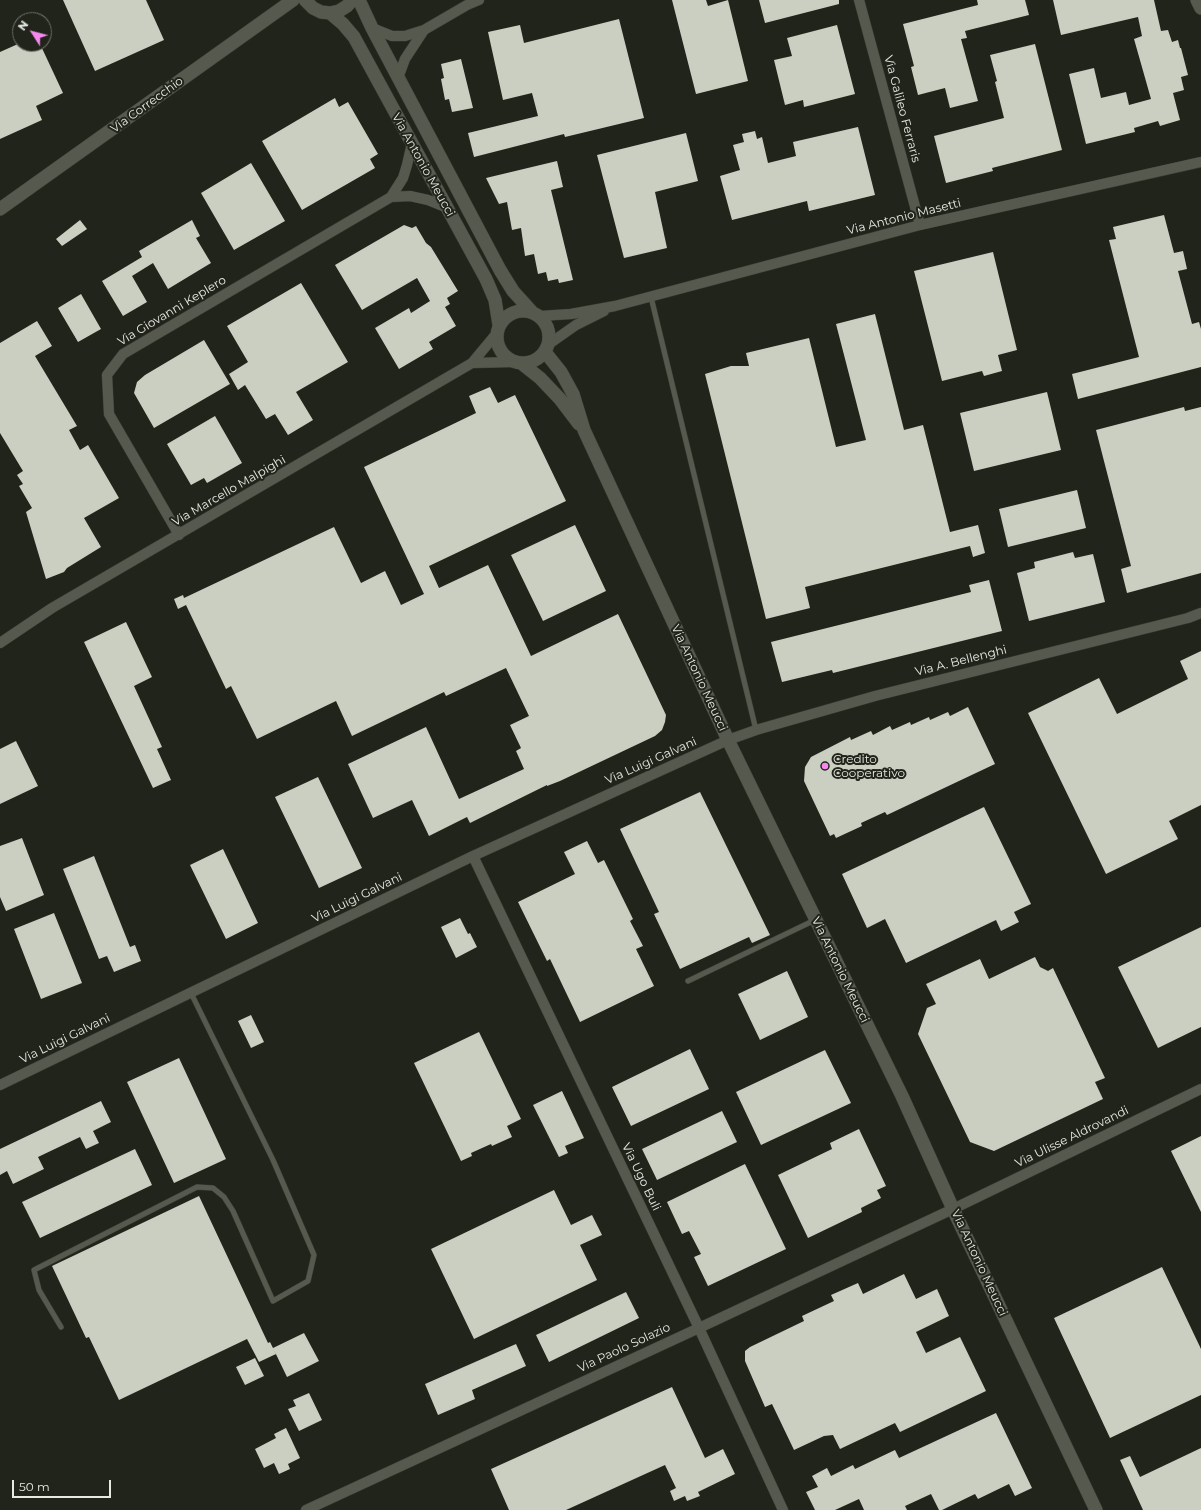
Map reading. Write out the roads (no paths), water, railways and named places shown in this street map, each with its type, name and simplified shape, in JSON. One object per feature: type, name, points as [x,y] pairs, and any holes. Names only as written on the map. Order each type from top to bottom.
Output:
[{"type":"street","name":"Via Correcchio","points":[[0,210],[294,0]]},
{"type":"street","points":[[305,0],[313,8],[321,12],[330,13],[339,11],[347,6],[352,0]]},
{"type":"street","name":"Via Antonio Meucci","points":[[360,0],[372,28],[500,270],[513,290],[536,314]]},
{"type":"street","points":[[372,28],[392,36],[405,36],[424,30],[467,5],[479,0]]},
{"type":"street","name":"Via Galileo Ferraris","points":[[859,0],[920,225]]},
{"type":"street","points":[[1197,0],[1201,8]]},
{"type":"street","name":"Via Antonio Meucci","points":[[330,13],[343,24],[354,38],[486,279],[495,300],[498,329]]},
{"type":"street","points":[[398,78],[411,47],[424,30]]},
{"type":"street","name":"Via Giovanni Keplero","points":[[391,197],[402,178],[407,165],[412,143]]},
{"type":"street","name":"Via Antonio Masetti","points":[[536,314],[571,314],[615,306],[920,225],[1201,162]]},
{"type":"street","name":"Via Giovanni Keplero","points":[[179,534],[109,414],[107,375],[123,354],[391,197],[410,196],[428,200],[448,208]]},
{"type":"street","name":"Via Antonio Masetti","points":[[547,348],[576,325],[615,306]]},
{"type":"street","points":[[517,311],[536,314],[545,322],[548,329],[550,336],[547,348],[540,358],[533,362],[517,363],[504,355],[500,348],[497,341],[498,329],[504,319],[517,311]]},
{"type":"street","name":"Via Marcello Malpighi","points":[[0,643],[52,608],[472,363],[498,329]]},
{"type":"street","name":"Via Antonio Meucci","points":[[547,348],[573,394],[584,430],[728,740],[902,1096],[953,1209],[1096,1510]]},
{"type":"street","name":"Via Marcello Malpighi","points":[[472,363],[517,363]]},
{"type":"street","name":"Via Antonio Meucci","points":[[517,363],[540,378],[560,399],[584,430]]},
{"type":"street","name":"Via A. Bellenghi","points":[[728,740],[756,730],[875,696],[1188,618],[1201,613]]},
{"type":"street","name":"Via Luigi Galvani","points":[[0,1085],[473,856],[728,740]]},
{"type":"street","name":"Via Ugo Buli","points":[[473,856],[699,1328],[783,1510]]},
{"type":"street","name":"Via Ulisse Aldrovandi","points":[[953,1209],[1201,1089]]},
{"type":"street","name":"Via Paolo Solazio","points":[[306,1510],[953,1209]]},
{"type":"lane","points":[[651,297],[756,730]]},
{"type":"lane","points":[[688,981],[815,920]]},
{"type":"lane","points":[[61,1327],[39,1290],[34,1270],[197,1187],[213,1188],[224,1197],[233,1211],[273,1300],[308,1281],[314,1255],[272,1160],[191,993]]},
{"type":"place","name":"Credito Cooperativo","points":[[825,766]]}]
